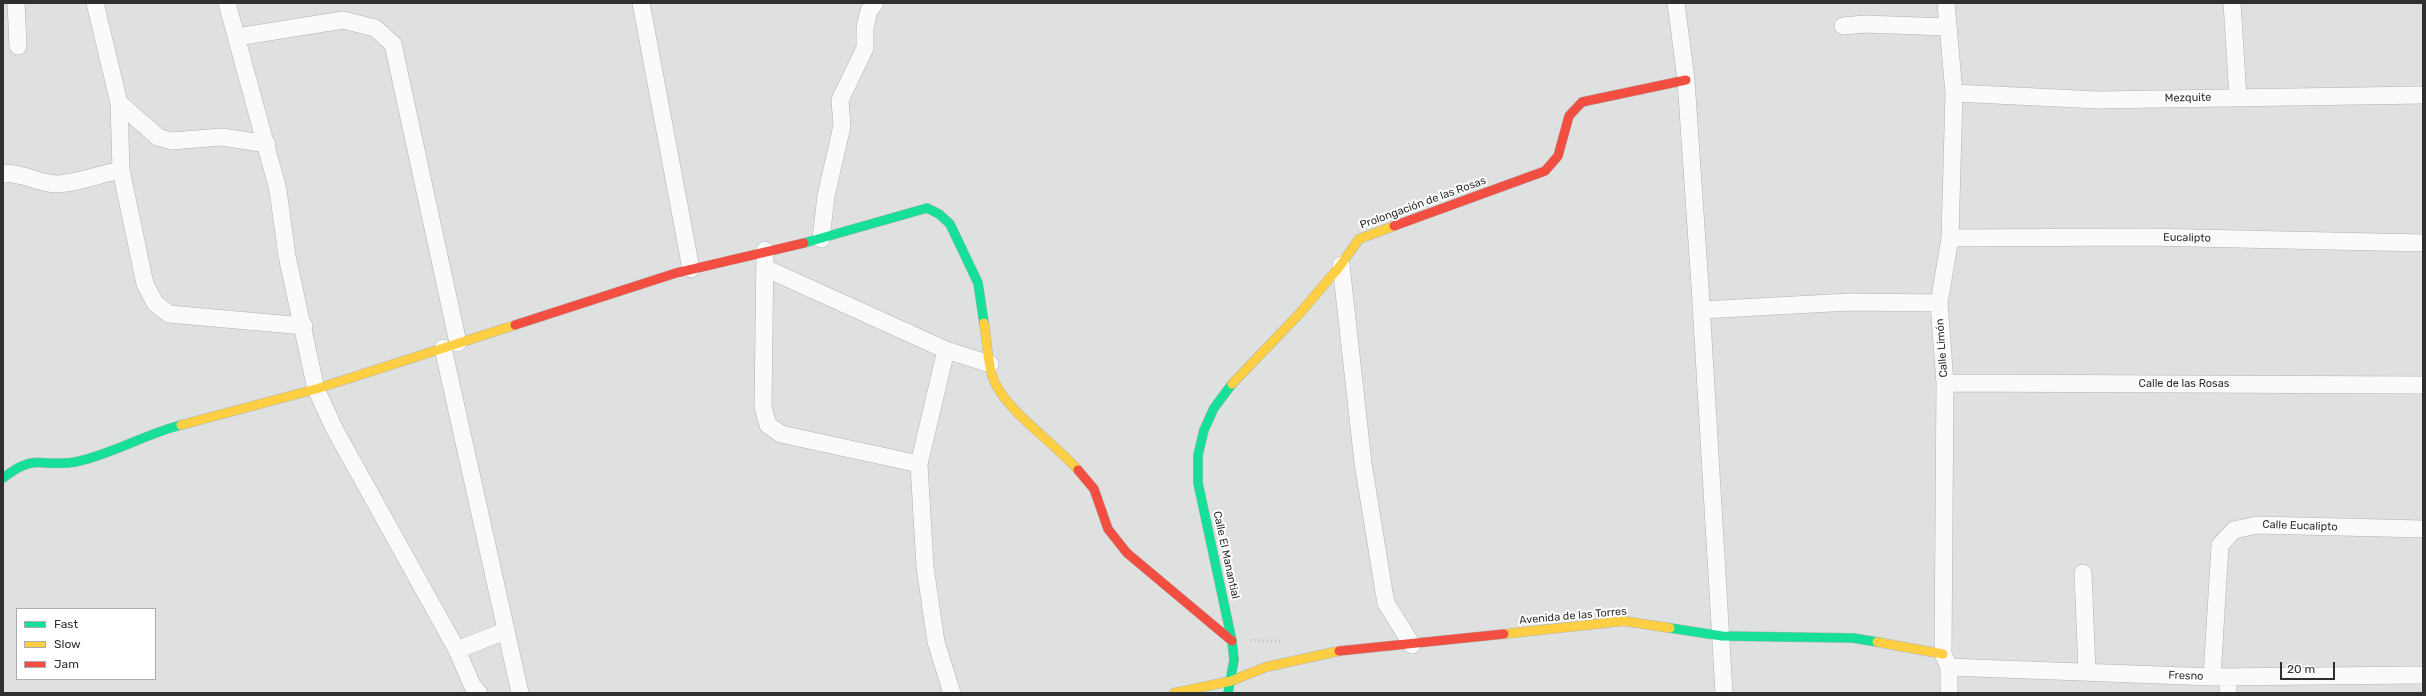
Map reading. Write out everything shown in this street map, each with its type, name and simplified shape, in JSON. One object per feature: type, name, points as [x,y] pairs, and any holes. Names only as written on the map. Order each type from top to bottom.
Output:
[{"type":"street","points":[[16,3],[18,46]]},
{"type":"street","points":[[95,3],[119,103],[120,170],[145,284],[154,303],[170,314],[304,326]]},
{"type":"street","points":[[227,3],[267,144],[278,190],[286,256],[304,326],[316,389],[335,430],[457,650],[472,685],[479,693]]},
{"type":"street","points":[[641,3],[691,269]]},
{"type":"street","points":[[821,239],[826,196],[842,126],[840,100],[865,48],[865,27],[869,11],[875,3]]},
{"type":"street","points":[[1676,3],[1686,80],[1722,636],[1724,693]]},
{"type":"street","name":"Calle Limón","points":[[1946,3],[1946,27],[1954,93],[1950,238],[1939,303],[1945,383],[1946,660],[1949,693]]},
{"type":"street","points":[[2232,3],[2238,97]]},
{"type":"street","points":[[236,38],[343,20],[376,28],[393,44],[505,631],[520,693]]},
{"type":"street","points":[[1843,26],[1865,24],[1946,27]]},
{"type":"street","name":"Prolongación de las Rosas","points":[[1205,423],[1223,393],[1290,324],[1341,265],[1353,245],[1365,236],[1532,176],[1552,167],[1559,155],[1571,112],[1582,102],[1686,80]]},
{"type":"street","name":"Mezquite","points":[[1954,93],[2098,100],[2423,95]]},
{"type":"street","points":[[119,103],[158,137],[172,141],[222,137],[267,144]]},
{"type":"street","points":[[3,174],[10,173],[39,182],[57,184],[120,170]]},
{"type":"street","points":[[3,478],[17,467],[29,462],[74,462],[177,426],[316,389],[691,269],[765,250],[821,239],[927,208],[939,214],[950,224],[978,283],[992,376],[1002,395],[1017,412],[1065,454],[1094,489],[1108,529],[1127,553],[1232,641]]},
{"type":"street","name":"Eucalipto","points":[[1950,238],[2146,237],[2423,243]]},
{"type":"street","points":[[765,250],[763,407],[768,425],[780,434],[919,464]]},
{"type":"street","points":[[1341,265],[1363,463],[1386,603],[1412,645]]},
{"type":"street","points":[[765,268],[946,350],[990,364]]},
{"type":"street","points":[[1701,310],[1850,302],[1939,303]]},
{"type":"street","points":[[946,350],[919,464],[925,567],[936,642],[952,693]]},
{"type":"street","name":"Calle de las Rosas","points":[[1945,383],[2423,385]]},
{"type":"street","name":"Calle El Manantial","points":[[1205,423],[1197,454],[1198,483],[1232,641],[1234,660],[1228,693]]},
{"type":"street","name":"Calle Eucalipto","points":[[2223,682],[2220,545],[2234,530],[2257,525],[2423,529]]},
{"type":"street","points":[[2083,573],[2087,672]]},
{"type":"street","name":"Avenida de las Torres","points":[[1174,693],[1231,681],[1266,666],[1325,653],[1412,645],[1624,621],[1722,636],[1853,638],[1946,660]]},
{"type":"street","points":[[457,650],[505,631]]},
{"type":"street","name":"Fresno","points":[[1946,660],[2223,682],[2423,675]]},
{"type":"traffic: fast","points":[[804,243],[927,208],[939,214],[950,224],[978,283],[984,323]]},
{"type":"traffic: fast","points":[[1228,693],[1234,660],[1232,641],[1198,483],[1198,455],[1204,430],[1214,408],[1232,384]]},
{"type":"traffic: fast","points":[[3,478],[23,465],[38,462],[75,462],[88,459],[181,425]]},
{"type":"traffic: fast","points":[[1670,628],[1722,636],[1853,638],[1877,642]]},
{"type":"traffic: slow","points":[[1232,384],[1300,313],[1340,266],[1359,239],[1394,226]]},
{"type":"traffic: slow","points":[[984,323],[990,369],[997,387],[1017,412],[1078,470]]},
{"type":"traffic: slow","points":[[181,425],[316,389],[515,325]]},
{"type":"traffic: slow","points":[[1504,634],[1624,621],[1670,628]]},
{"type":"traffic: slow","points":[[1877,642],[1943,654]]},
{"type":"traffic: slow","points":[[1174,693],[1231,681],[1266,667],[1339,651]]},
{"type":"traffic: jam","points":[[1394,226],[1545,171],[1558,156],[1569,116],[1582,102],[1686,80]]},
{"type":"traffic: jam","points":[[515,325],[676,273],[804,243]]},
{"type":"traffic: jam","points":[[1078,470],[1094,489],[1108,529],[1127,553],[1232,641]]},
{"type":"traffic: jam","points":[[1339,651],[1504,634]]}]
